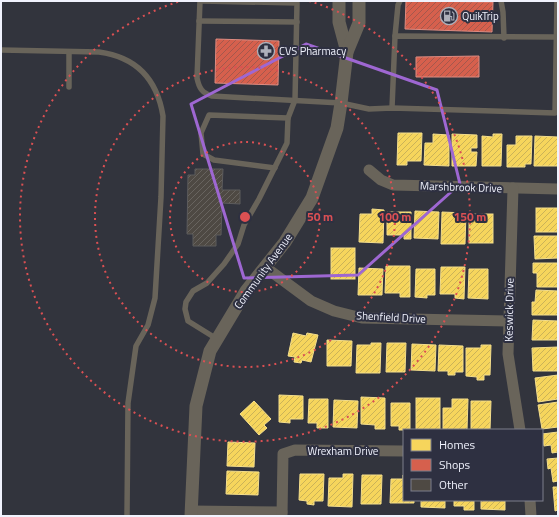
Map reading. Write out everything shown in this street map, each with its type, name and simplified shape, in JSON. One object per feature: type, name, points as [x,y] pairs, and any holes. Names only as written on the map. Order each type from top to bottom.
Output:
[{"type":"street","name":"Community Avenue","points":[[339,1],[338,22],[347,52]]},
{"type":"street","name":"Community Avenue","points":[[191,514],[196,406],[210,351],[246,291],[285,242],[312,198],[337,128],[347,52],[359,23],[359,1]]},
{"type":"street","name":"Marshbrook Drive","points":[[369,170],[381,180],[393,185],[558,189]]},
{"type":"street","name":"Keswick Drive","points":[[513,188],[508,354],[520,429]]},
{"type":"street","name":"Shenfield Drive","points":[[265,267],[311,301],[334,311],[362,318],[508,321]]},
{"type":"street","name":"Wrexham Drive","points":[[282,514],[283,454],[295,450],[403,452]]},
{"type":"street","points":[[530,501],[531,516]]},
{"type":"street","points":[[191,514],[282,514]]},
{"type":"lane","points":[[217,339],[188,321],[185,309],[186,302],[193,291],[207,284],[238,244],[244,225],[276,168],[287,143],[288,118],[295,100],[297,3],[201,1],[197,78],[200,87],[206,94],[212,96],[295,100],[341,103],[369,109],[392,108],[555,113],[556,37],[558,13],[557,1]]},
{"type":"lane","points":[[392,108],[395,36],[398,5],[400,1]]},
{"type":"lane","points":[[501,1],[504,38]]},
{"type":"lane","points":[[199,21],[297,22]]},
{"type":"lane","points":[[395,36],[504,38],[556,37]]},
{"type":"lane","points":[[1,50],[99,52],[113,54],[135,64],[144,72],[152,83],[161,104],[163,116],[161,197],[155,298],[148,324],[136,346],[128,403],[127,516]]},
{"type":"lane","points":[[69,52],[69,87]]},
{"type":"lane","points":[[276,168],[214,160],[203,154],[201,133],[209,115],[288,118]]},
{"type":"highlighted area","points":[[306,44],[437,90],[460,184],[358,275],[244,278],[191,104]]},
{"type":"building: Homes","points":[[398,133],[422,133],[421,161],[407,161],[407,165],[397,165]]},
{"type":"building: Homes","points":[[433,134],[449,135],[449,166],[424,165],[425,143],[433,143]]},
{"type":"building: Homes","points":[[452,134],[477,135],[477,148],[471,148],[471,152],[477,152],[476,166],[452,166]]},
{"type":"building: Homes","points":[[493,134],[502,134],[501,166],[482,166],[482,136],[493,137]]},
{"type":"building: Homes","points":[[516,136],[532,136],[531,164],[525,164],[525,167],[507,167],[507,145],[516,145]]},
{"type":"building: Homes","points":[[535,136],[558,137],[558,166],[534,166]]},
{"type":"building: Homes","points":[[536,208],[558,208],[558,232],[536,232]]},
{"type":"building: Homes","points":[[372,209],[384,210],[383,243],[359,242],[360,214],[372,214]]},
{"type":"building: Homes","points":[[415,211],[439,212],[438,239],[414,238]]},
{"type":"building: Homes","points":[[387,212],[411,212],[411,239],[404,239],[404,235],[387,235]]},
{"type":"building: Homes","points":[[442,212],[466,213],[465,244],[441,244]]},
{"type":"building: Homes","points":[[469,214],[493,214],[493,243],[469,243]]},
{"type":"building: Homes","points":[[534,236],[558,236],[558,258],[535,259]]},
{"type":"building: Homes","points":[[331,248],[355,248],[355,279],[331,279]]},
{"type":"building: Homes","points":[[533,263],[558,263],[558,287],[537,287],[537,273],[533,273]]},
{"type":"building: Homes","points":[[386,266],[410,266],[410,297],[400,297],[400,293],[385,293]]},
{"type":"building: Homes","points":[[441,267],[465,267],[464,299],[455,298],[455,294],[440,294]]},
{"type":"building: Homes","points":[[359,268],[383,269],[382,295],[358,295]]},
{"type":"building: Homes","points":[[416,269],[435,269],[435,295],[427,295],[427,298],[415,297]]},
{"type":"building: Homes","points":[[469,269],[488,269],[488,299],[468,298]]},
{"type":"building: Homes","points":[[536,290],[558,291],[558,315],[532,315],[532,302],[535,302]]},
{"type":"building: Homes","points":[[533,320],[558,321],[558,340],[532,340]]},
{"type":"building: Homes","points":[[293,333],[306,336],[307,333],[318,335],[311,362],[302,360],[301,363],[294,362],[295,357],[288,356]]},
{"type":"building: Homes","points":[[327,340],[352,341],[351,366],[327,366]]},
{"type":"building: Homes","points":[[371,343],[381,343],[380,373],[356,373],[357,345],[371,345]]},
{"type":"building: Homes","points":[[387,343],[406,343],[405,372],[386,372]]},
{"type":"building: Homes","points":[[412,344],[436,345],[435,371],[411,370]]},
{"type":"building: Homes","points":[[439,345],[463,346],[463,372],[455,372],[455,375],[448,375],[448,371],[438,371]]},
{"type":"building: Homes","points":[[481,345],[491,345],[490,375],[484,375],[484,380],[477,380],[477,377],[466,376],[466,348],[481,348]]},
{"type":"building: Homes","points":[[558,347],[558,371],[533,371],[532,348]]},
{"type":"building: Homes","points":[[558,375],[558,399],[538,402],[535,378]]},
{"type":"building: Homes","points":[[279,395],[303,396],[303,419],[290,419],[290,423],[279,422]]},
{"type":"building: Homes","points":[[361,397],[385,398],[385,429],[375,429],[375,425],[361,424]]},
{"type":"building: Homes","points":[[416,398],[440,398],[440,429],[416,429]]},
{"type":"building: Homes","points":[[309,399],[328,399],[328,428],[317,428],[317,423],[308,423]]},
{"type":"building: Homes","points":[[452,399],[468,399],[467,429],[443,429],[443,408],[452,408]]},
{"type":"building: Homes","points":[[334,400],[358,401],[357,428],[333,427]]},
{"type":"building: Homes","points":[[254,401],[271,419],[264,425],[267,428],[259,435],[240,414]]},
{"type":"building: Homes","points":[[471,401],[491,401],[490,429],[471,429]]},
{"type":"building: Homes","points":[[558,402],[558,427],[542,429],[538,405]]},
{"type":"building: Homes","points":[[391,403],[410,403],[410,429],[399,430],[399,426],[391,426]]},
{"type":"building: Homes","points":[[558,432],[558,452],[552,453],[551,445],[544,446],[543,434]]},
{"type":"building: Homes","points":[[228,442],[255,443],[254,467],[227,466]]},
{"type":"building: Homes","points":[[558,458],[558,481],[553,482],[551,468],[548,469],[547,459]]},
{"type":"building: Homes","points":[[227,471],[259,472],[258,495],[226,494]]},
{"type":"building: Homes","points":[[300,474],[324,474],[323,501],[314,501],[314,505],[307,504],[307,501],[299,500]]},
{"type":"building: Homes","points":[[343,474],[353,474],[352,507],[328,506],[329,478],[343,478]]},
{"type":"building: Homes","points":[[362,475],[382,475],[381,504],[361,504]]},
{"type":"building: Homes","points":[[391,479],[403,479],[403,501],[414,501],[414,503],[390,503]]},
{"type":"building: Homes","points":[[553,487],[558,487],[558,510],[555,511]]},
{"type":"building: Homes","points":[[421,501],[445,501],[445,508],[421,507]]},
{"type":"building: Homes","points":[[454,501],[474,501],[474,510],[464,510],[464,506],[454,506]]},
{"type":"building: Homes","points":[[481,501],[505,501],[505,510],[481,509]]},
{"type":"building: Shops","name":"QuikTrip","points":[[406,1],[493,2],[492,32],[405,29]]},
{"type":"building: Shops","name":"CVS Pharmacy","points":[[216,39],[279,41],[278,85],[215,83]]},
{"type":"building: Shops","points":[[479,56],[479,77],[416,77],[416,57]]},
{"type":"building: Other","points":[[195,169],[223,169],[222,190],[240,190],[240,204],[222,203],[221,235],[216,235],[216,246],[193,246],[193,234],[187,234],[188,175],[195,175]]},
{"type":"place","name":"QuikTrip","points":[[449,16]]},
{"type":"place","name":"CVS Pharmacy","points":[[266,51]]}]
